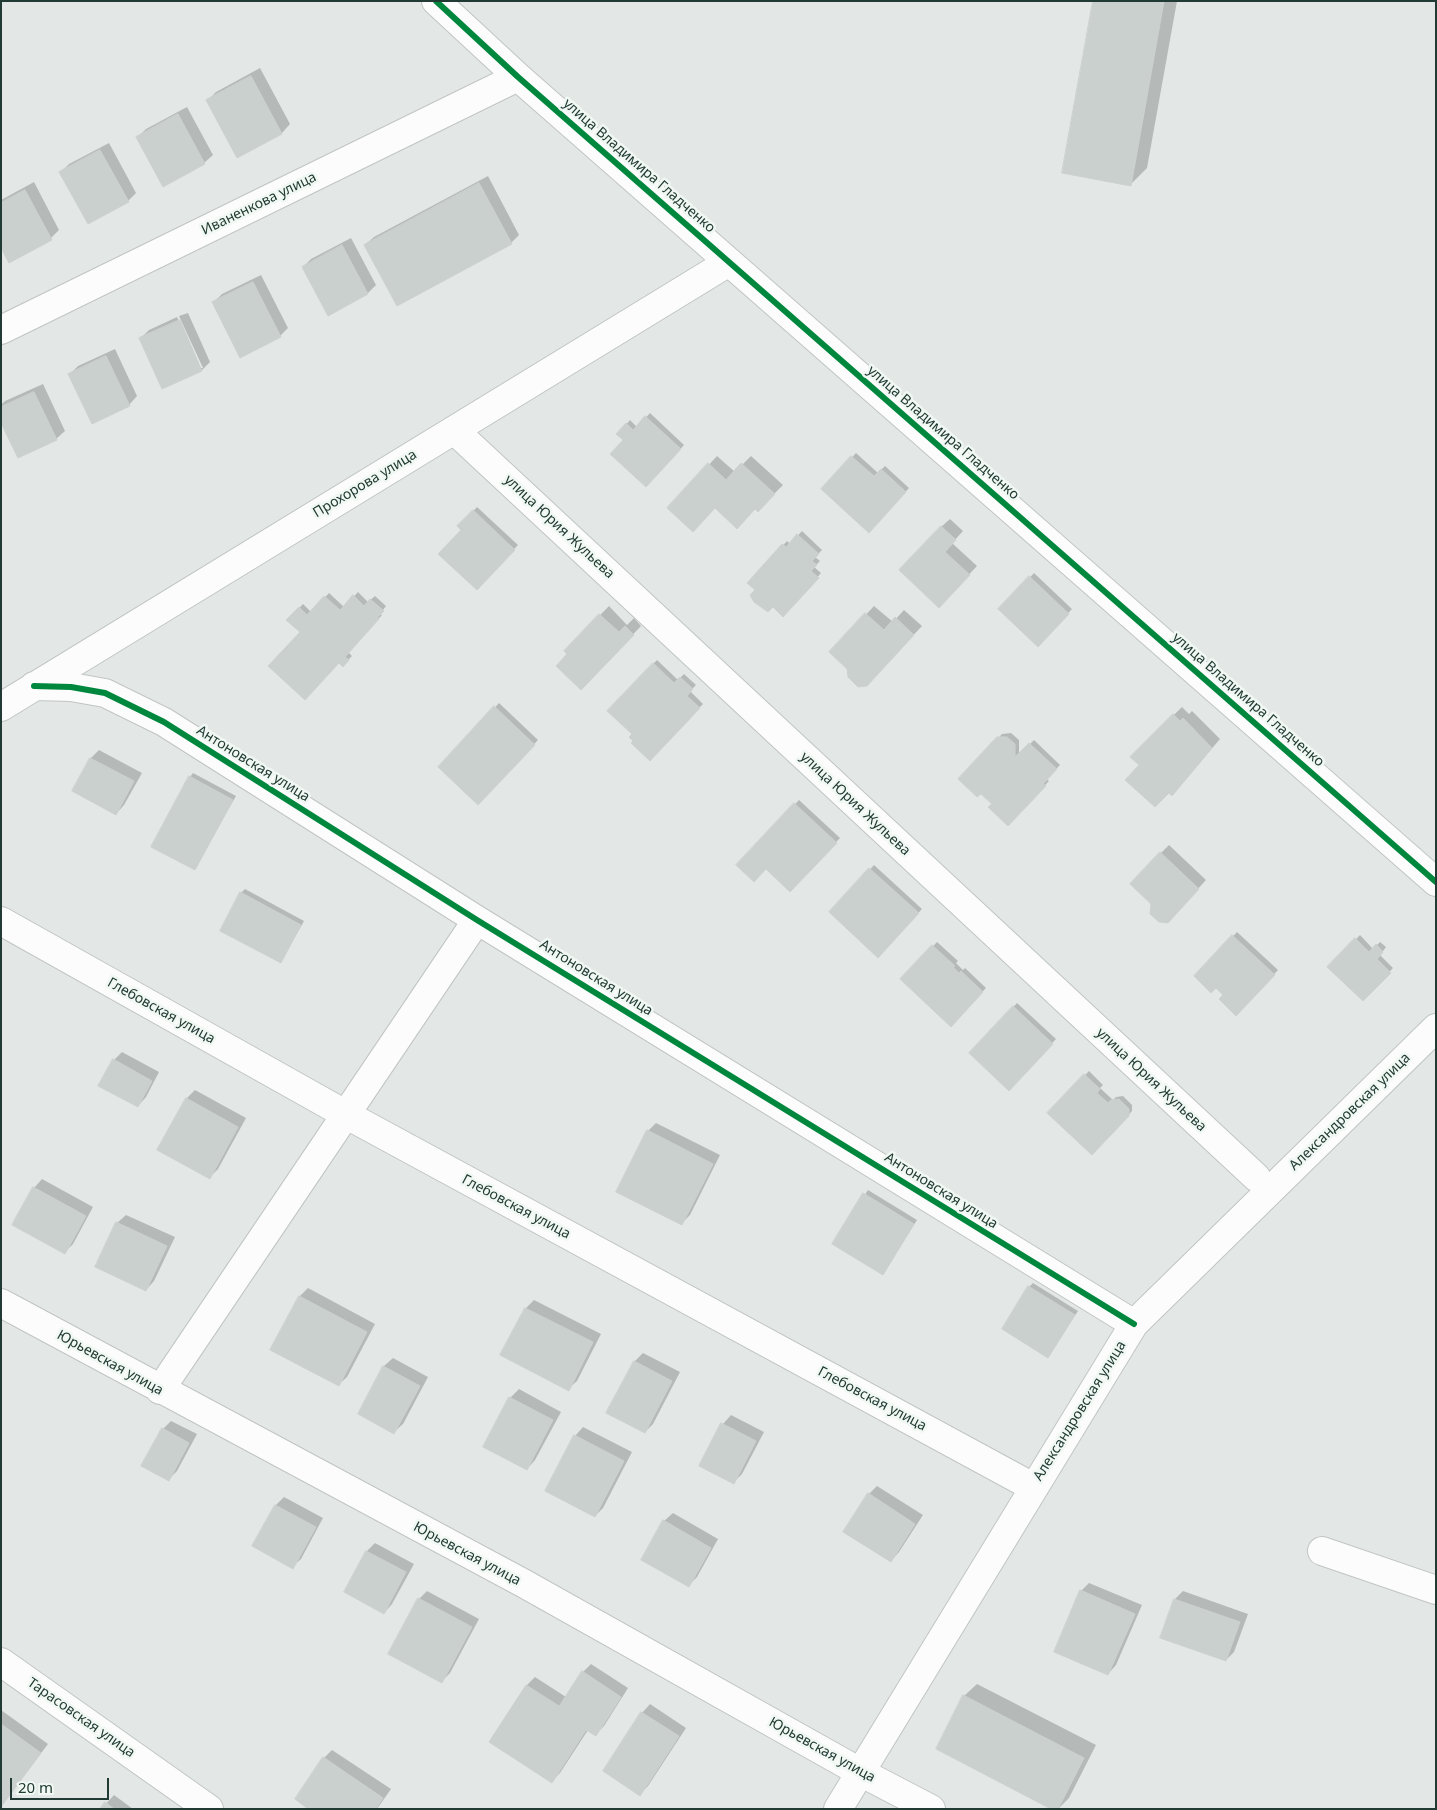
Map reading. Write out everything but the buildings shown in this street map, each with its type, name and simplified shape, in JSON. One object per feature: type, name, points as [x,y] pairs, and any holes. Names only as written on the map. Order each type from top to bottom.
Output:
[{"type":"street","name":"улица Владимира Гладченко","points":[[436,1],[518,77],[1436,882]]},
{"type":"street","name":"Иваненкова улица","points":[[1,330],[518,77]]},
{"type":"street","name":"Прохорова улица","points":[[1,707],[729,262]]},
{"type":"street","name":"улица Юрия Жульева","points":[[454,430],[1256,1177]]},
{"type":"street","name":"Антоновская улица","points":[[34,686],[71,687],[105,693],[164,722],[477,920],[1134,1324]]},
{"type":"street","points":[[160,1390],[344,1114],[477,920]]},
{"type":"street","name":"Глебовская улица","points":[[1,921],[344,1114],[1033,1486]]},
{"type":"street","name":"Александровская улица","points":[[838,1809],[1033,1486],[1134,1324],[1436,1028]]},
{"type":"street","name":"Юрьевская улица","points":[[1,1303],[160,1390],[523,1583],[860,1772],[931,1809]]},
{"type":"street","points":[[1322,1551],[1436,1590]]},
{"type":"street","name":"Тарасовская улица","points":[[1,1662],[209,1809]]},
{"type":"cycle path","points":[[436,1],[518,77],[1436,882]]},
{"type":"cycle path","points":[[34,686],[71,687],[105,693],[164,722],[477,920],[1134,1324]]}]
